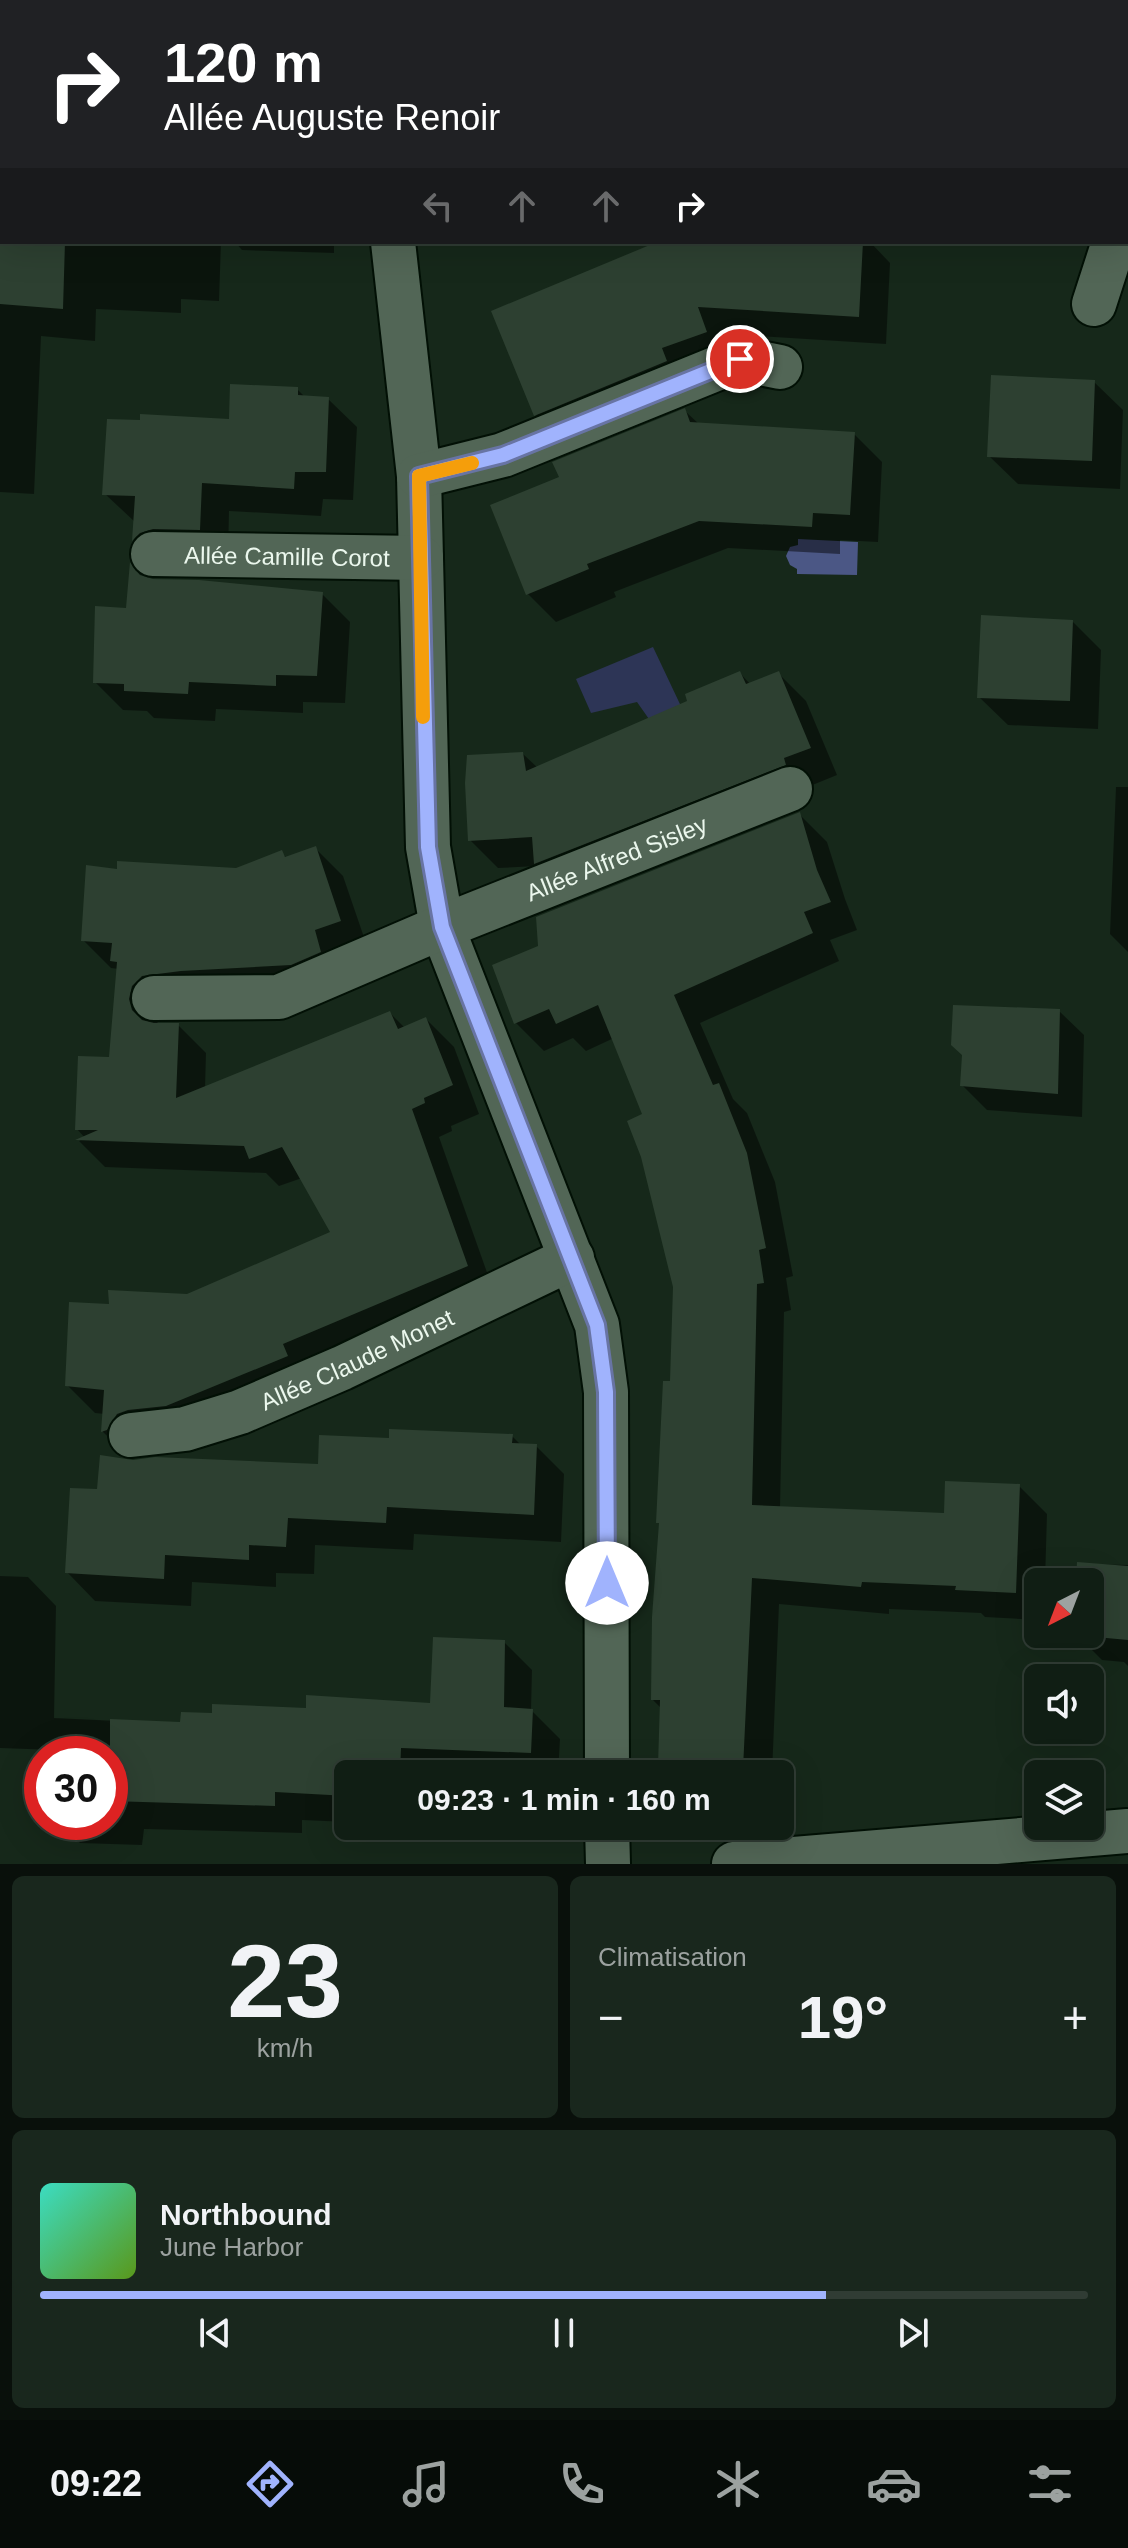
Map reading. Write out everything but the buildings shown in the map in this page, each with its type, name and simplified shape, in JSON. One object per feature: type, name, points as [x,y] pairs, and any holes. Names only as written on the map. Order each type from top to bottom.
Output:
[{"type":"street","points":[[393,244],[419,476],[428,847],[442,927],[597,1325],[606,1392],[607,1760]]},
{"type":"street","points":[[1094,304],[1113,244]]},
{"type":"street","points":[[419,476],[503,455],[740,359],[780,367]]},
{"type":"street","name":"Allée Camille Corot","points":[[153,554],[421,558]]},
{"type":"street","name":"Allée Alfred Sisley","points":[[154,998],[279,997],[442,927],[790,789]]},
{"type":"street","name":"Allée Claude Monet","points":[[131,1435],[185,1429],[240,1412],[342,1368],[572,1258]]},
{"type":"street","points":[[734,1864],[1128,1831]]},
{"type":"street","points":[[607,1840],[608,1864]]},
{"type":"shaded area","points":[[798,539],[858,542],[857,575],[797,574],[797,569],[790,565],[786,556],[790,547],[798,545]]},
{"type":"shaded area","points":[[653,647],[696,738],[656,729],[637,702],[591,713],[576,679]]},
{"type":"slow traffic","points":[[423,717],[419,476],[472,463]]},
{"type":"route","points":[[607,1583],[606,1392],[597,1325],[442,927],[428,847],[419,476],[503,455],[740,359]]}]
